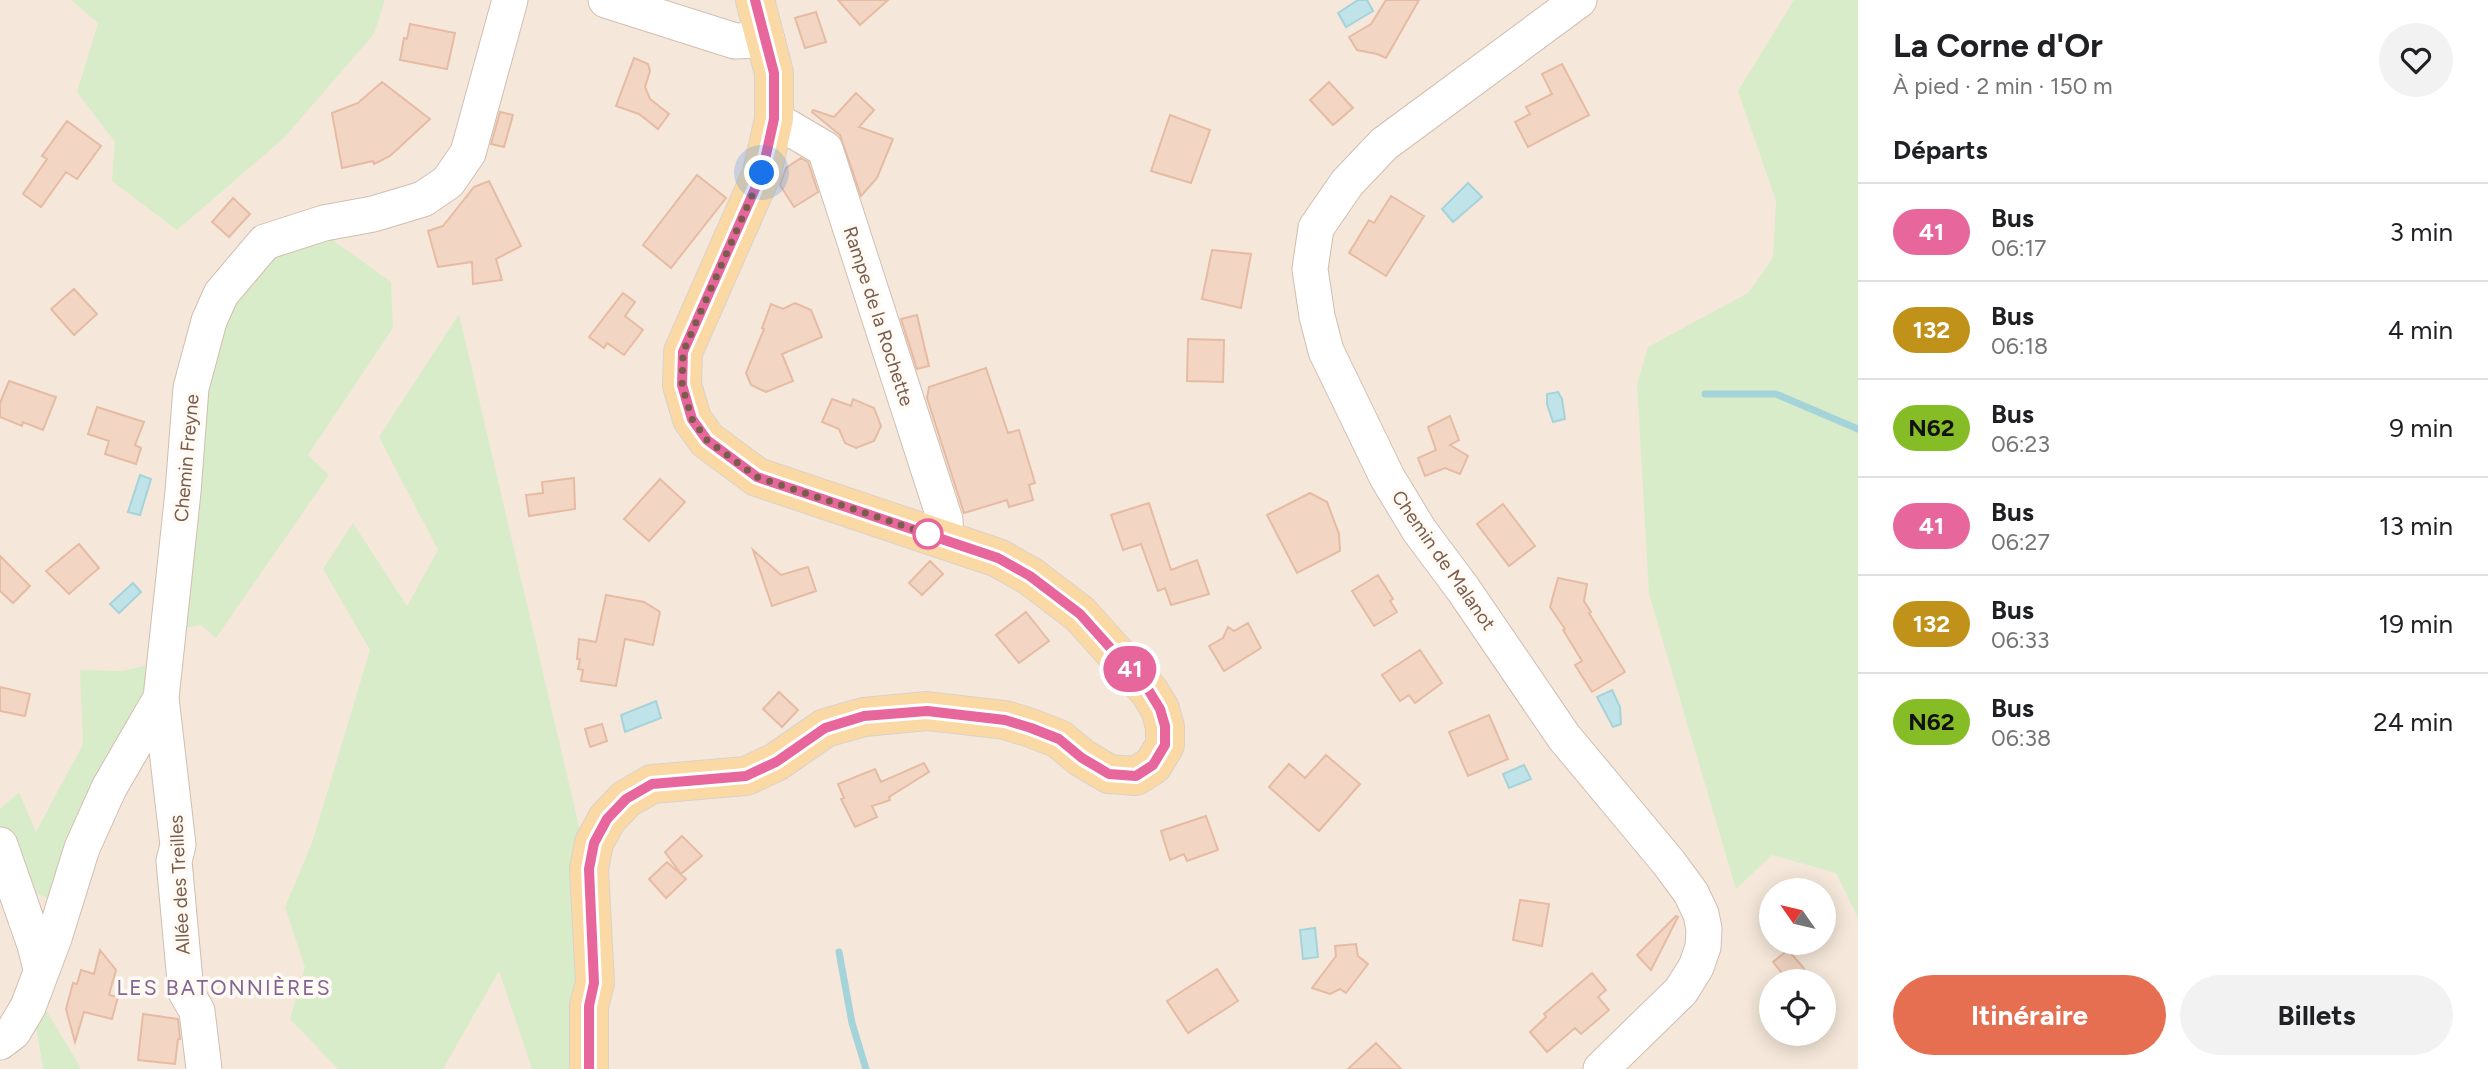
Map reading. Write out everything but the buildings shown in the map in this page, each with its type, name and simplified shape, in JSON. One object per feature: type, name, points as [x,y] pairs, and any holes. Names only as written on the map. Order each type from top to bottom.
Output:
[{"type":"main road","points":[[589,1069],[589,1006],[594,983],[589,869],[594,843],[607,819],[626,799],[652,784],[746,776],[776,762],[825,728],[864,716],[927,711],[1005,720],[1031,728],[1059,739],[1082,758],[1109,774],[1136,776],[1153,765],[1165,745],[1165,726],[1160,709],[1149,691],[1080,614],[1030,576],[998,558],[757,477],[707,440],[692,419],[682,385],[683,352],[762,173],[774,119],[774,73],[755,0]]},
{"type":"street","name":"Chemin Freyne","points":[[0,1042],[13,1032],[28,1007],[54,938],[82,848],[108,788],[161,698],[184,492],[191,387],[209,321],[221,293],[265,242],[324,223],[373,214],[423,199],[448,182],[468,153],[510,0]]},
{"type":"street","points":[[606,0],[735,41],[767,40]]},
{"type":"street","name":"Chemin de Malanot","points":[[1579,0],[1384,144],[1347,183],[1316,228],[1310,269],[1326,351],[1387,477],[1419,530],[1463,589],[1564,737],[1669,863],[1691,893],[1701,914],[1703,947],[1696,967],[1681,991],[1601,1069]]},
{"type":"street","name":"Rampe de la Rochette","points":[[774,119],[825,149],[945,520],[946,541]]},
{"type":"street","name":"Allée des Treilles","points":[[161,698],[178,845],[174,862],[186,992],[197,1011],[204,1069]]},
{"type":"street","points":[[0,845],[41,969]]},
{"type":"shaded area","points":[[0,0],[1858,0],[1858,1069],[80,1069],[39,999],[36,1029],[43,1069],[0,1069]]},
{"type":"green space","points":[[71,0],[385,0],[374,34],[284,138],[177,230],[112,181],[115,142],[77,92],[98,23]]},
{"type":"green space","points":[[1794,0],[1858,0],[1858,918],[1836,873],[1772,855],[1736,889],[1649,594],[1637,384],[1648,347],[1748,293],[1773,258],[1776,201],[1738,91]]},
{"type":"green space","points":[[323,233],[391,282],[393,328],[308,455],[329,475],[216,638],[201,625],[184,628],[201,389],[226,302],[272,250]]},
{"type":"green space","points":[[459,314],[581,835],[579,1069],[532,1069],[499,971],[443,1069],[338,1069],[290,1019],[305,967],[285,907],[312,843],[370,650],[323,569],[353,523],[407,606],[438,550],[379,437]]},
{"type":"green space","points":[[155,663],[52,902],[26,886],[0,832],[0,809],[19,792],[36,832],[83,744],[80,670],[122,671]]},
{"type":"green space","points":[[39,998],[80,1069],[43,1069],[36,1029]]},
{"type":"water","points":[[1358,0],[1367,0],[1373,11],[1346,27],[1338,13]]},
{"type":"water","points":[[1468,183],[1482,197],[1453,222],[1442,209]]},
{"type":"water","points":[[1558,392],[1562,399],[1565,419],[1553,422],[1547,394]]},
{"type":"water","points":[[140,475],[151,479],[140,515],[128,512]]},
{"type":"water","points":[[133,583],[141,592],[119,613],[110,604]]},
{"type":"water","points":[[1612,690],[1620,707],[1621,724],[1613,727],[1597,697]]},
{"type":"water","points":[[656,701],[661,718],[625,732],[621,715]]},
{"type":"water","points":[[1524,765],[1531,779],[1509,788],[1503,774]]},
{"type":"water","points":[[1315,928],[1318,957],[1303,959],[1300,930]]},
{"type":"waterway","points":[[1705,394],[1776,394],[1858,429]]},
{"type":"waterway","points":[[839,952],[852,1023],[866,1069]]},
{"type":"bus line","name":"41","points":[[589,1069],[589,1006],[594,983],[589,869],[594,843],[607,819],[626,799],[652,784],[746,776],[776,762],[825,728],[864,716],[927,711],[1005,720],[1031,728],[1059,739],[1082,758],[1109,774],[1122,776],[1136,776],[1153,765],[1165,745],[1165,726],[1160,709],[1149,691],[1080,614],[1030,576],[998,558],[757,477],[707,440],[692,419],[682,385],[683,352],[762,173],[774,119],[774,73],[755,0]]},
{"type":"district","name":"LES BATONNIÈRES","points":[[224,988]]},
{"type":"route","points":[[762,173],[683,352],[682,385],[692,419],[707,440],[757,477],[928,534]]}]
